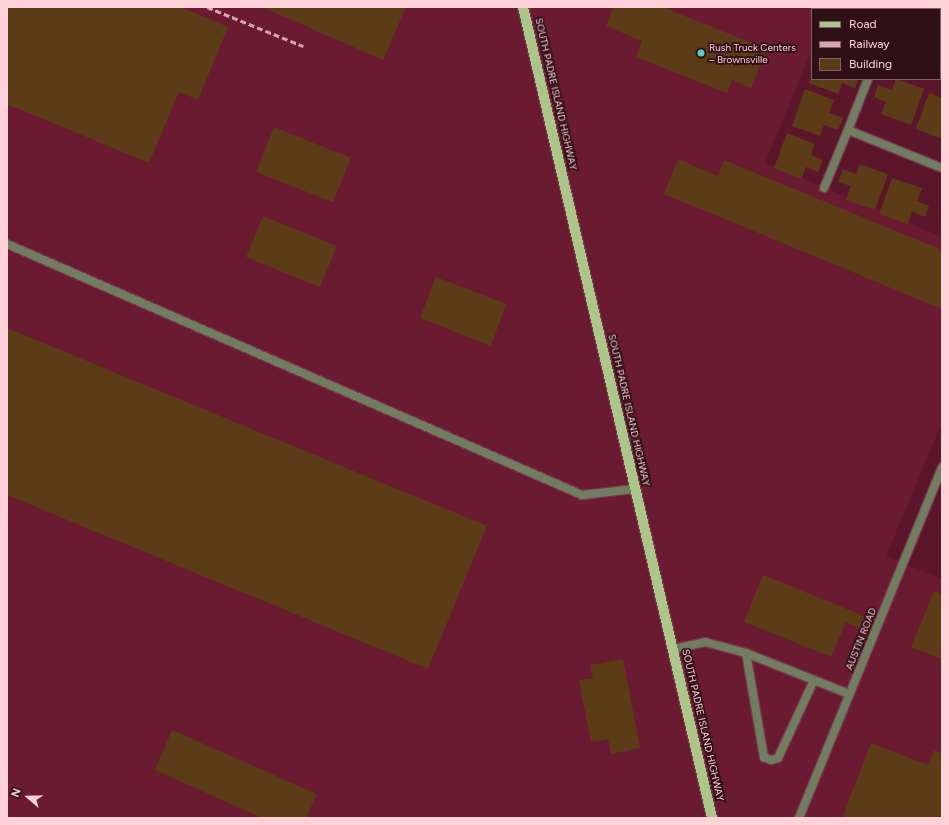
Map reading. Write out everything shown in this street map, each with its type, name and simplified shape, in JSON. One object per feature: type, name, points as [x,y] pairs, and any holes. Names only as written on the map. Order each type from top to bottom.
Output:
[{"type":"main road","name":"SOUTH PADRE ISLAND HIGHWAY","points":[[523,7],[712,818]]},
{"type":"street","points":[[824,188],[868,80]]},
{"type":"street","points":[[848,130],[942,168]]},
{"type":"street","points":[[7,244],[582,495],[635,489]]},
{"type":"street","name":"AUSTIN ROAD","points":[[799,818],[942,467]]},
{"type":"street","points":[[673,649],[705,642],[746,653],[849,694]]},
{"type":"street","points":[[746,653],[764,757],[771,760],[778,758],[814,680]]},
{"type":"shaded area","points":[[7,7],[829,7],[811,8],[811,51],[765,163],[942,237],[942,422],[886,556],[942,579],[942,818],[7,818]]},
{"type":"building","points":[[7,7],[180,7],[228,27],[198,100],[179,92],[149,163],[7,104]]},
{"type":"building","points":[[262,7],[406,7],[383,60]]},
{"type":"building","name":"Rush Truck Centers – Brownsville","points":[[613,7],[662,7],[767,49],[751,88],[732,80],[727,93],[636,57],[642,41],[606,26]]},
{"type":"building","points":[[811,78],[811,80],[858,80],[855,88],[842,83],[838,94],[809,83]]},
{"type":"building","points":[[896,80],[924,89],[911,125],[881,114],[886,102],[874,97],[878,85],[892,90]]},
{"type":"building","points":[[805,89],[834,100],[829,113],[843,118],[838,130],[824,125],[820,136],[792,126]]},
{"type":"building","points":[[929,93],[942,98],[942,139],[916,129]]},
{"type":"building","points":[[274,127],[351,158],[333,202],[256,172]]},
{"type":"building","points":[[787,133],[815,144],[811,155],[823,160],[818,172],[806,167],[801,179],[774,168]]},
{"type":"building","points":[[678,159],[718,176],[724,160],[942,250],[942,309],[664,194]]},
{"type":"building","points":[[860,164],[888,174],[875,210],[846,200],[851,186],[838,182],[843,169],[856,174]]},
{"type":"building","points":[[892,178],[922,188],[917,201],[929,206],[925,217],[912,212],[908,224],[879,214]]},
{"type":"building","points":[[263,216],[337,246],[320,287],[246,257]]},
{"type":"building","points":[[436,277],[506,304],[491,346],[420,318]]},
{"type":"building","points":[[7,328],[487,526],[428,669],[7,495]]},
{"type":"building","points":[[763,575],[864,616],[859,628],[846,622],[831,657],[744,622]]},
{"type":"building","points":[[934,591],[942,594],[942,659],[911,647]]},
{"type":"building","points":[[623,659],[640,748],[611,754],[608,739],[591,742],[579,680],[593,678],[590,665]]},
{"type":"building","points":[[172,730],[317,794],[306,818],[262,818],[155,770]]},
{"type":"building","points":[[871,743],[928,765],[934,750],[942,754],[942,818],[842,818]]},
{"type":"railway","points":[[207,7],[303,46]]},
{"type":"place","name":"Rush Truck Centers – Brownsville","points":[[701,53]]}]
